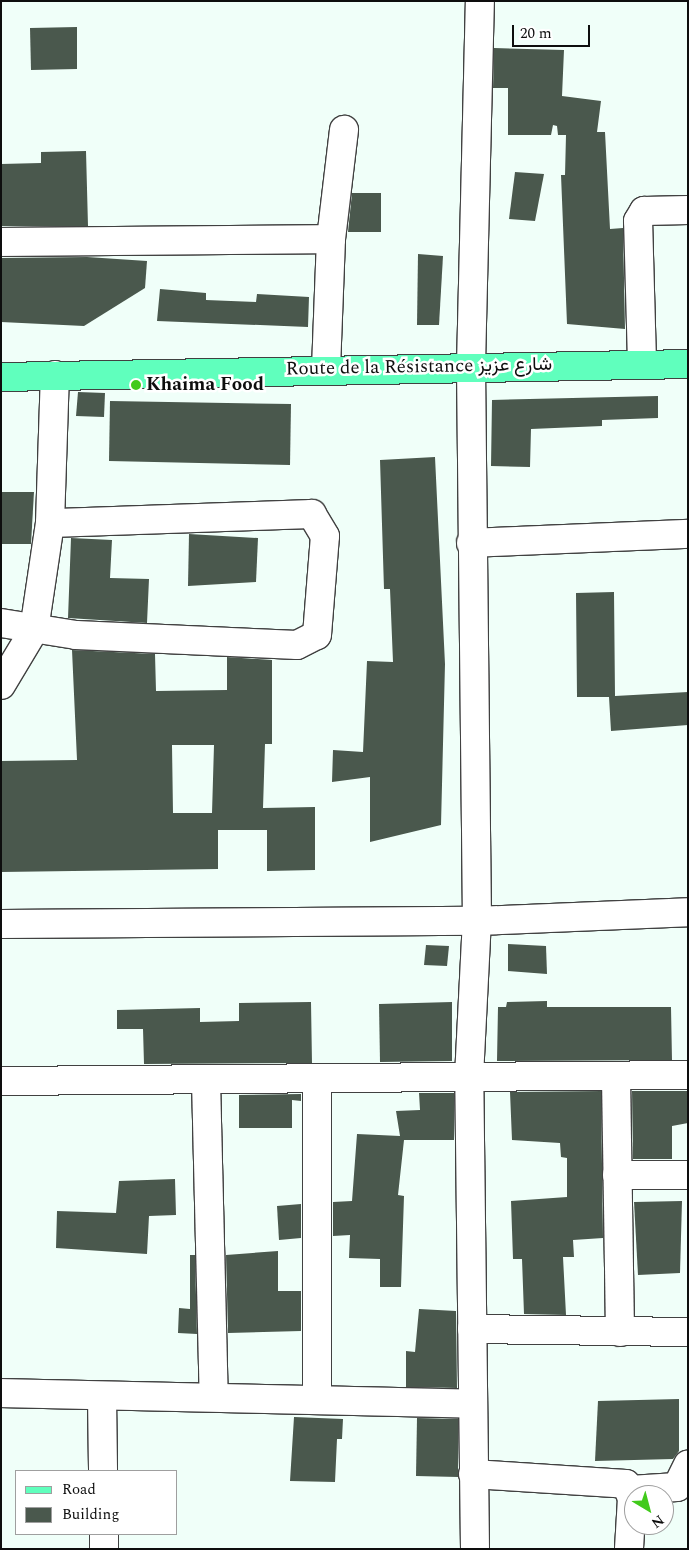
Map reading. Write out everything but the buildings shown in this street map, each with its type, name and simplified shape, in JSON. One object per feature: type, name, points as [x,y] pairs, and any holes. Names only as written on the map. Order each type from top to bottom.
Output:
[{"type":"main road","name":"Route de la Résistance شارع عزيز","points":[[1,377],[471,365],[642,362],[688,364]]},
{"type":"street","points":[[475,1549],[469,1077],[477,921],[471,543],[471,365],[480,1]]},
{"type":"street","points":[[326,369],[331,239],[344,130]]},
{"type":"street","points":[[642,362],[638,221],[644,211],[688,210]]},
{"type":"street","points":[[1,242],[331,239]]},
{"type":"street","points":[[1,685],[34,630],[50,523],[55,375]]},
{"type":"street","points":[[1,623],[34,630],[297,645],[317,635],[326,536],[312,514],[50,523]]},
{"type":"street","points":[[471,543],[688,534]]},
{"type":"street","points":[[1,924],[477,921],[688,912]]},
{"type":"street","points":[[1,1080],[688,1075]]},
{"type":"street","points":[[616,1077],[620,1332]]},
{"type":"street","points":[[317,1079],[317,1400]]},
{"type":"street","points":[[206,1080],[214,1397]]},
{"type":"street","points":[[617,1174],[688,1175]]},
{"type":"street","points":[[472,1329],[688,1332]]},
{"type":"street","points":[[1,1393],[102,1397],[214,1397],[473,1404]]},
{"type":"street","points":[[102,1397],[103,1470]]},
{"type":"street","points":[[674,1486],[677,1486],[688,1464]]},
{"type":"street","points":[[473,1474],[622,1482],[625,1485]]},
{"type":"street","points":[[104,1535],[104,1549]]},
{"type":"street","points":[[629,1535],[629,1549]]},
{"type":"place","name":"Khaima Food","points":[[136,385]]}]
